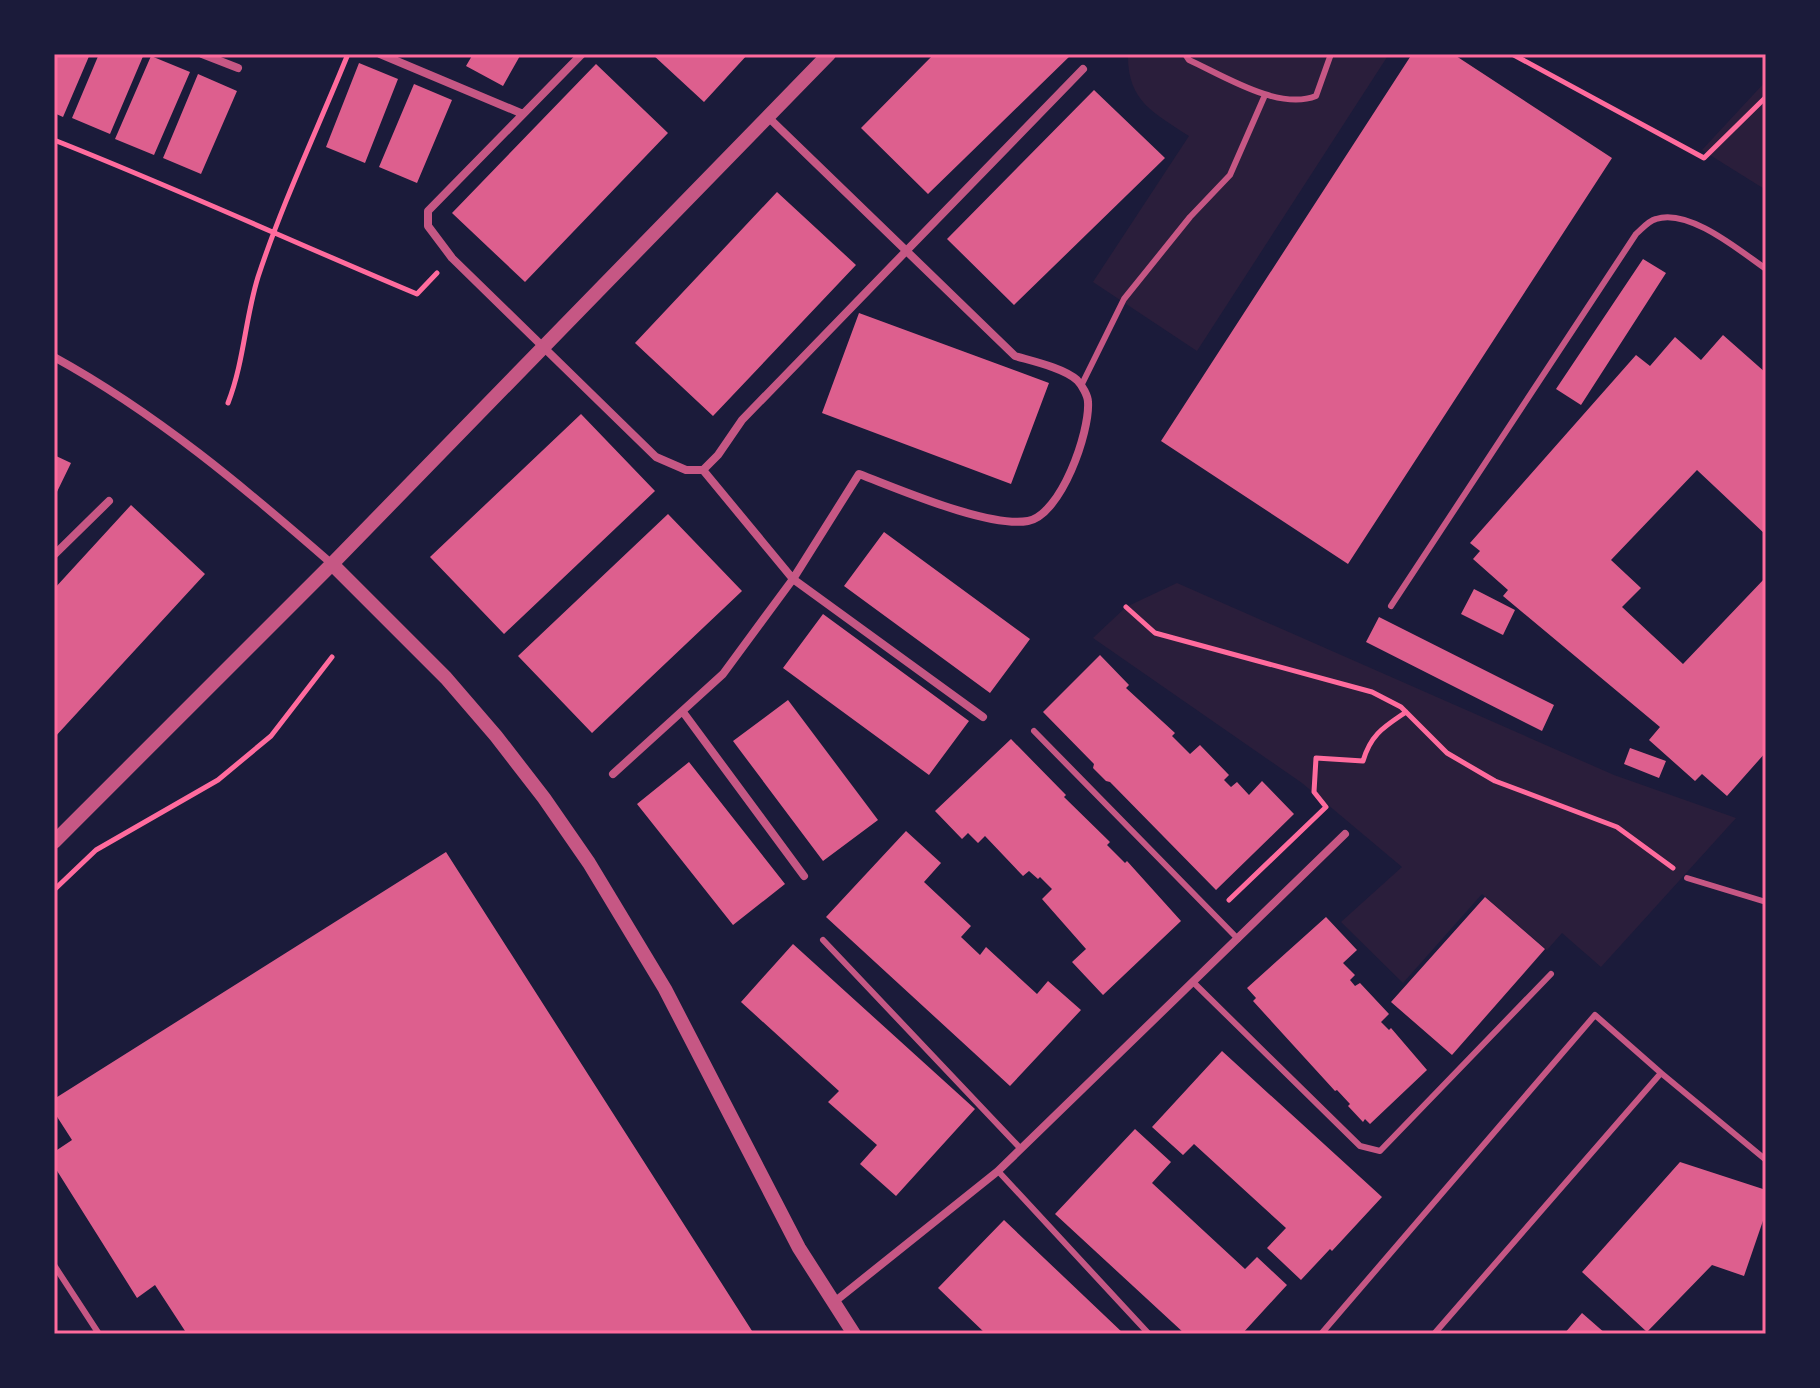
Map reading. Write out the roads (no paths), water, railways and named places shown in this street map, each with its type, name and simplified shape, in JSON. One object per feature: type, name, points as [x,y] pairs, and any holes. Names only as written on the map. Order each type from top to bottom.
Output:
[{"type":"street","points":[[202,54],[238,68]]},
{"type":"street","points":[[380,54],[523,114]]},
{"type":"street","points":[[582,54],[428,211],[428,226],[452,258],[656,457],[686,470],[703,470],[718,455],[742,420],[1083,69]]},
{"type":"street","points":[[54,842],[332,564],[829,54]]},
{"type":"street","points":[[613,774],[723,674],[793,579],[859,474],[919,497],[1007,523],[1032,521],[1051,507],[1069,475],[1084,436],[1089,399],[1077,380],[1049,366],[1015,356],[768,117]]},
{"type":"street","points":[[54,357],[119,396],[230,476],[332,564],[446,678],[496,736],[589,863],[665,989],[765,1187],[799,1248],[854,1334]]},
{"type":"street","points":[[703,470],[793,579],[983,717]]},
{"type":"street","points":[[54,555],[109,501]]},
{"type":"street","points":[[683,712],[804,876]]},
{"type":"street","points":[[833,1303],[998,1171],[1345,834]]},
{"type":"lane","points":[[1185,54],[1189,60],[1265,95],[1303,101],[1316,96],[1331,54]]},
{"type":"lane","points":[[1081,386],[1124,299],[1190,217],[1230,175],[1265,95]]},
{"type":"lane","points":[[1391,606],[1636,234],[1653,220],[1672,216],[1680,218],[1739,250],[1766,269]]},
{"type":"lane","points":[[1034,731],[1238,939]]},
{"type":"lane","points":[[1687,878],[1766,902]]},
{"type":"lane","points":[[823,940],[1021,1149]]},
{"type":"lane","points":[[1193,982],[1360,1146],[1380,1151],[1551,974]]},
{"type":"lane","points":[[1321,1334],[1595,1015],[1766,1160]]},
{"type":"lane","points":[[1434,1334],[1661,1073]]},
{"type":"lane","points":[[998,1171],[1149,1334]]},
{"type":"lane","points":[[54,1265],[99,1334]]}]
